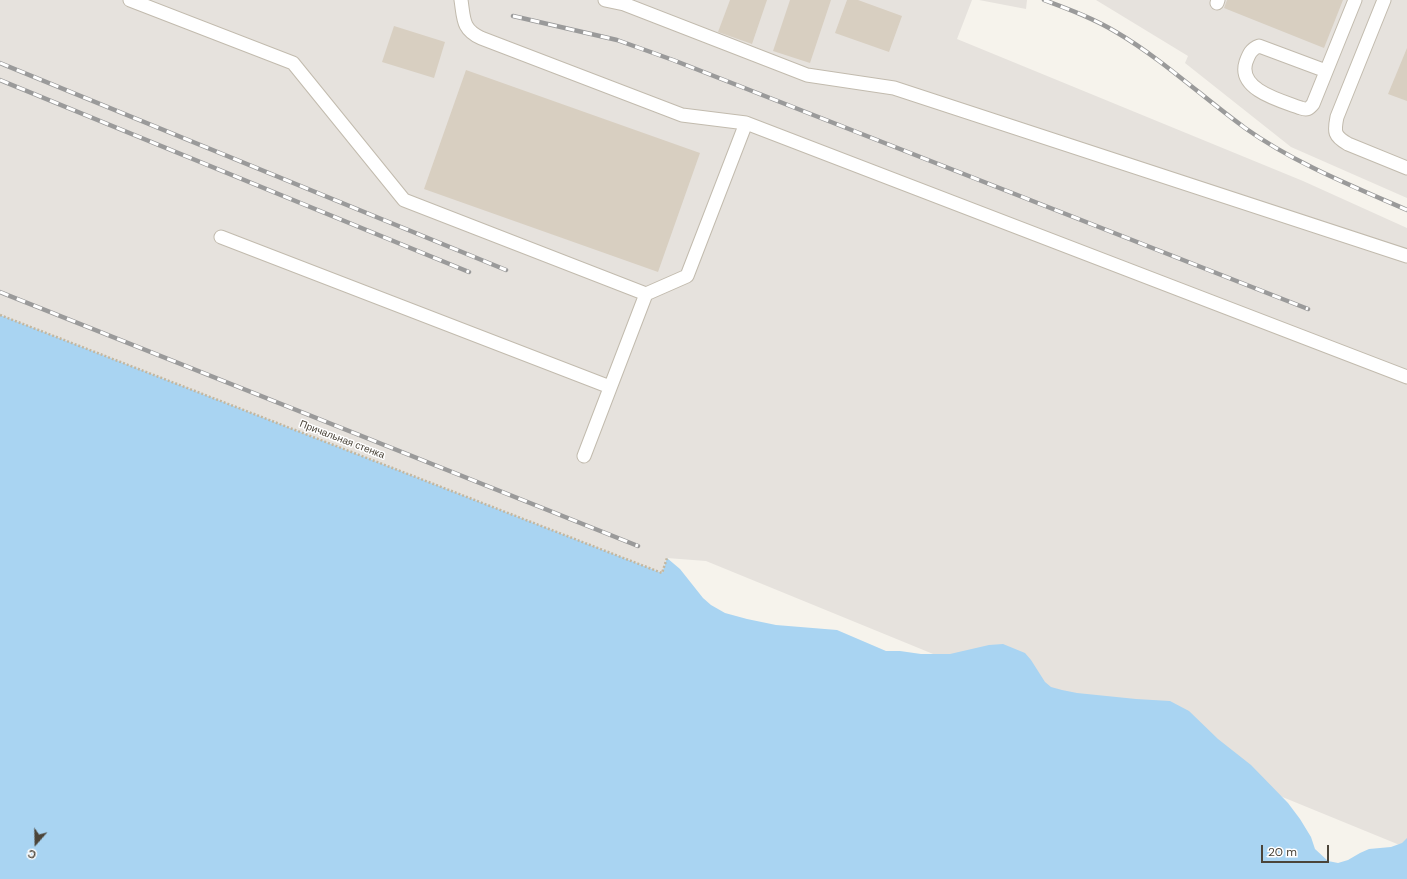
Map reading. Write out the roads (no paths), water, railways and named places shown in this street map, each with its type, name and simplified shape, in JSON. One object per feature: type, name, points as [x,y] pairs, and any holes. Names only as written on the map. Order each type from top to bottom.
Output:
[{"type":"lane","points":[[130,0],[293,63],[404,200],[646,294],[687,276],[746,123]]},
{"type":"lane","points":[[461,0],[465,25],[471,34],[481,38],[682,115],[746,123],[1407,377]]},
{"type":"lane","points":[[605,0],[624,4],[807,75],[894,88],[1407,256]]},
{"type":"lane","points":[[1326,71],[1259,46],[1253,48],[1250,52],[1245,71],[1246,77],[1258,90],[1307,110],[1313,104],[1355,0]]},
{"type":"lane","points":[[1384,0],[1337,117],[1334,128],[1339,139],[1348,144],[1407,168]]},
{"type":"lane","points":[[221,237],[610,387]]},
{"type":"lane","points":[[584,456],[646,294]]},
{"type":"water","points":[[0,315],[662,573],[667,558],[680,569],[703,598],[711,605],[725,613],[776,625],[837,630],[886,651],[921,654],[950,654],[989,645],[1003,644],[1025,653],[1045,682],[1051,687],[1077,693],[1170,701],[1189,711],[1218,739],[1251,765],[1288,803],[1311,837],[1315,849],[1328,861],[1338,863],[1348,860],[1369,849],[1391,847],[1402,843],[1407,838],[1407,879],[0,879]]},
{"type":"railway","points":[[1044,0],[1080,14],[1116,32],[1149,54],[1245,128],[1283,152],[1344,183],[1407,210]]},
{"type":"railway","points":[[513,16],[617,40],[673,60],[1308,309]]},
{"type":"railway","points":[[0,63],[506,270]]},
{"type":"railway","points":[[0,80],[469,272]]},
{"type":"railway","points":[[0,292],[638,546]]}]
